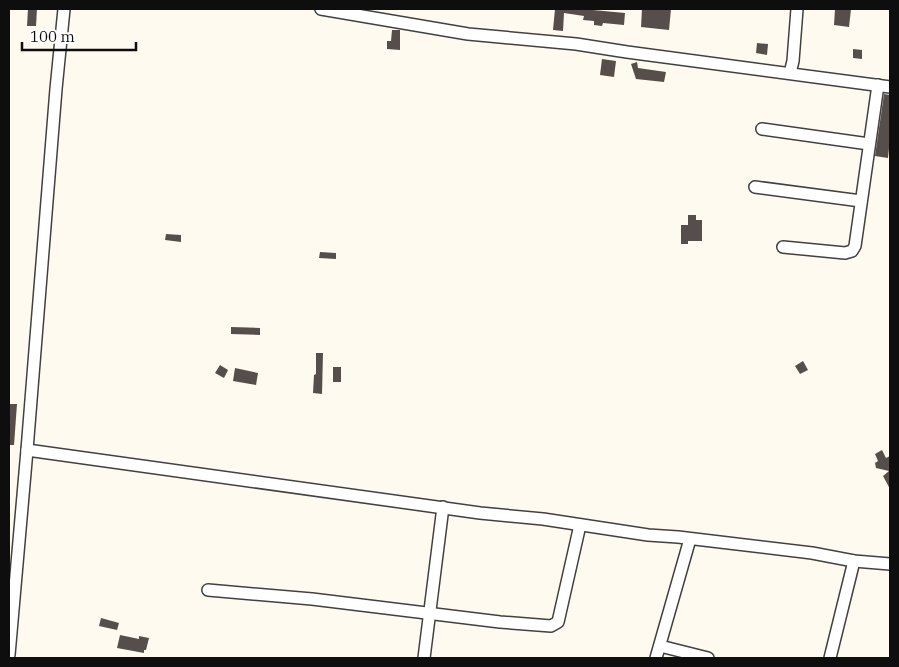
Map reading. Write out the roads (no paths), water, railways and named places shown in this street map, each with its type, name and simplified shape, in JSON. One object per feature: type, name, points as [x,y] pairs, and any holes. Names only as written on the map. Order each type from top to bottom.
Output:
[{"type":"street","points":[[9,655],[64,9]]},
{"type":"street","points":[[321,9],[468,34],[576,44],[890,87]]},
{"type":"street","points":[[790,73],[793,61],[797,9]]},
{"type":"street","points":[[783,247],[845,253],[852,251],[855,246],[878,85]]},
{"type":"street","points":[[762,129],[869,144]]},
{"type":"street","points":[[755,188],[861,201]]},
{"type":"street","points":[[27,450],[648,535],[812,553],[854,561],[890,564]]},
{"type":"street","points":[[424,658],[428,614],[443,507]]},
{"type":"street","points":[[208,590],[312,599],[428,614],[551,626],[558,622],[580,525]]},
{"type":"street","points":[[656,658],[690,539]]},
{"type":"street","points":[[830,658],[854,561]]},
{"type":"street","points":[[660,646],[708,658]]}]
